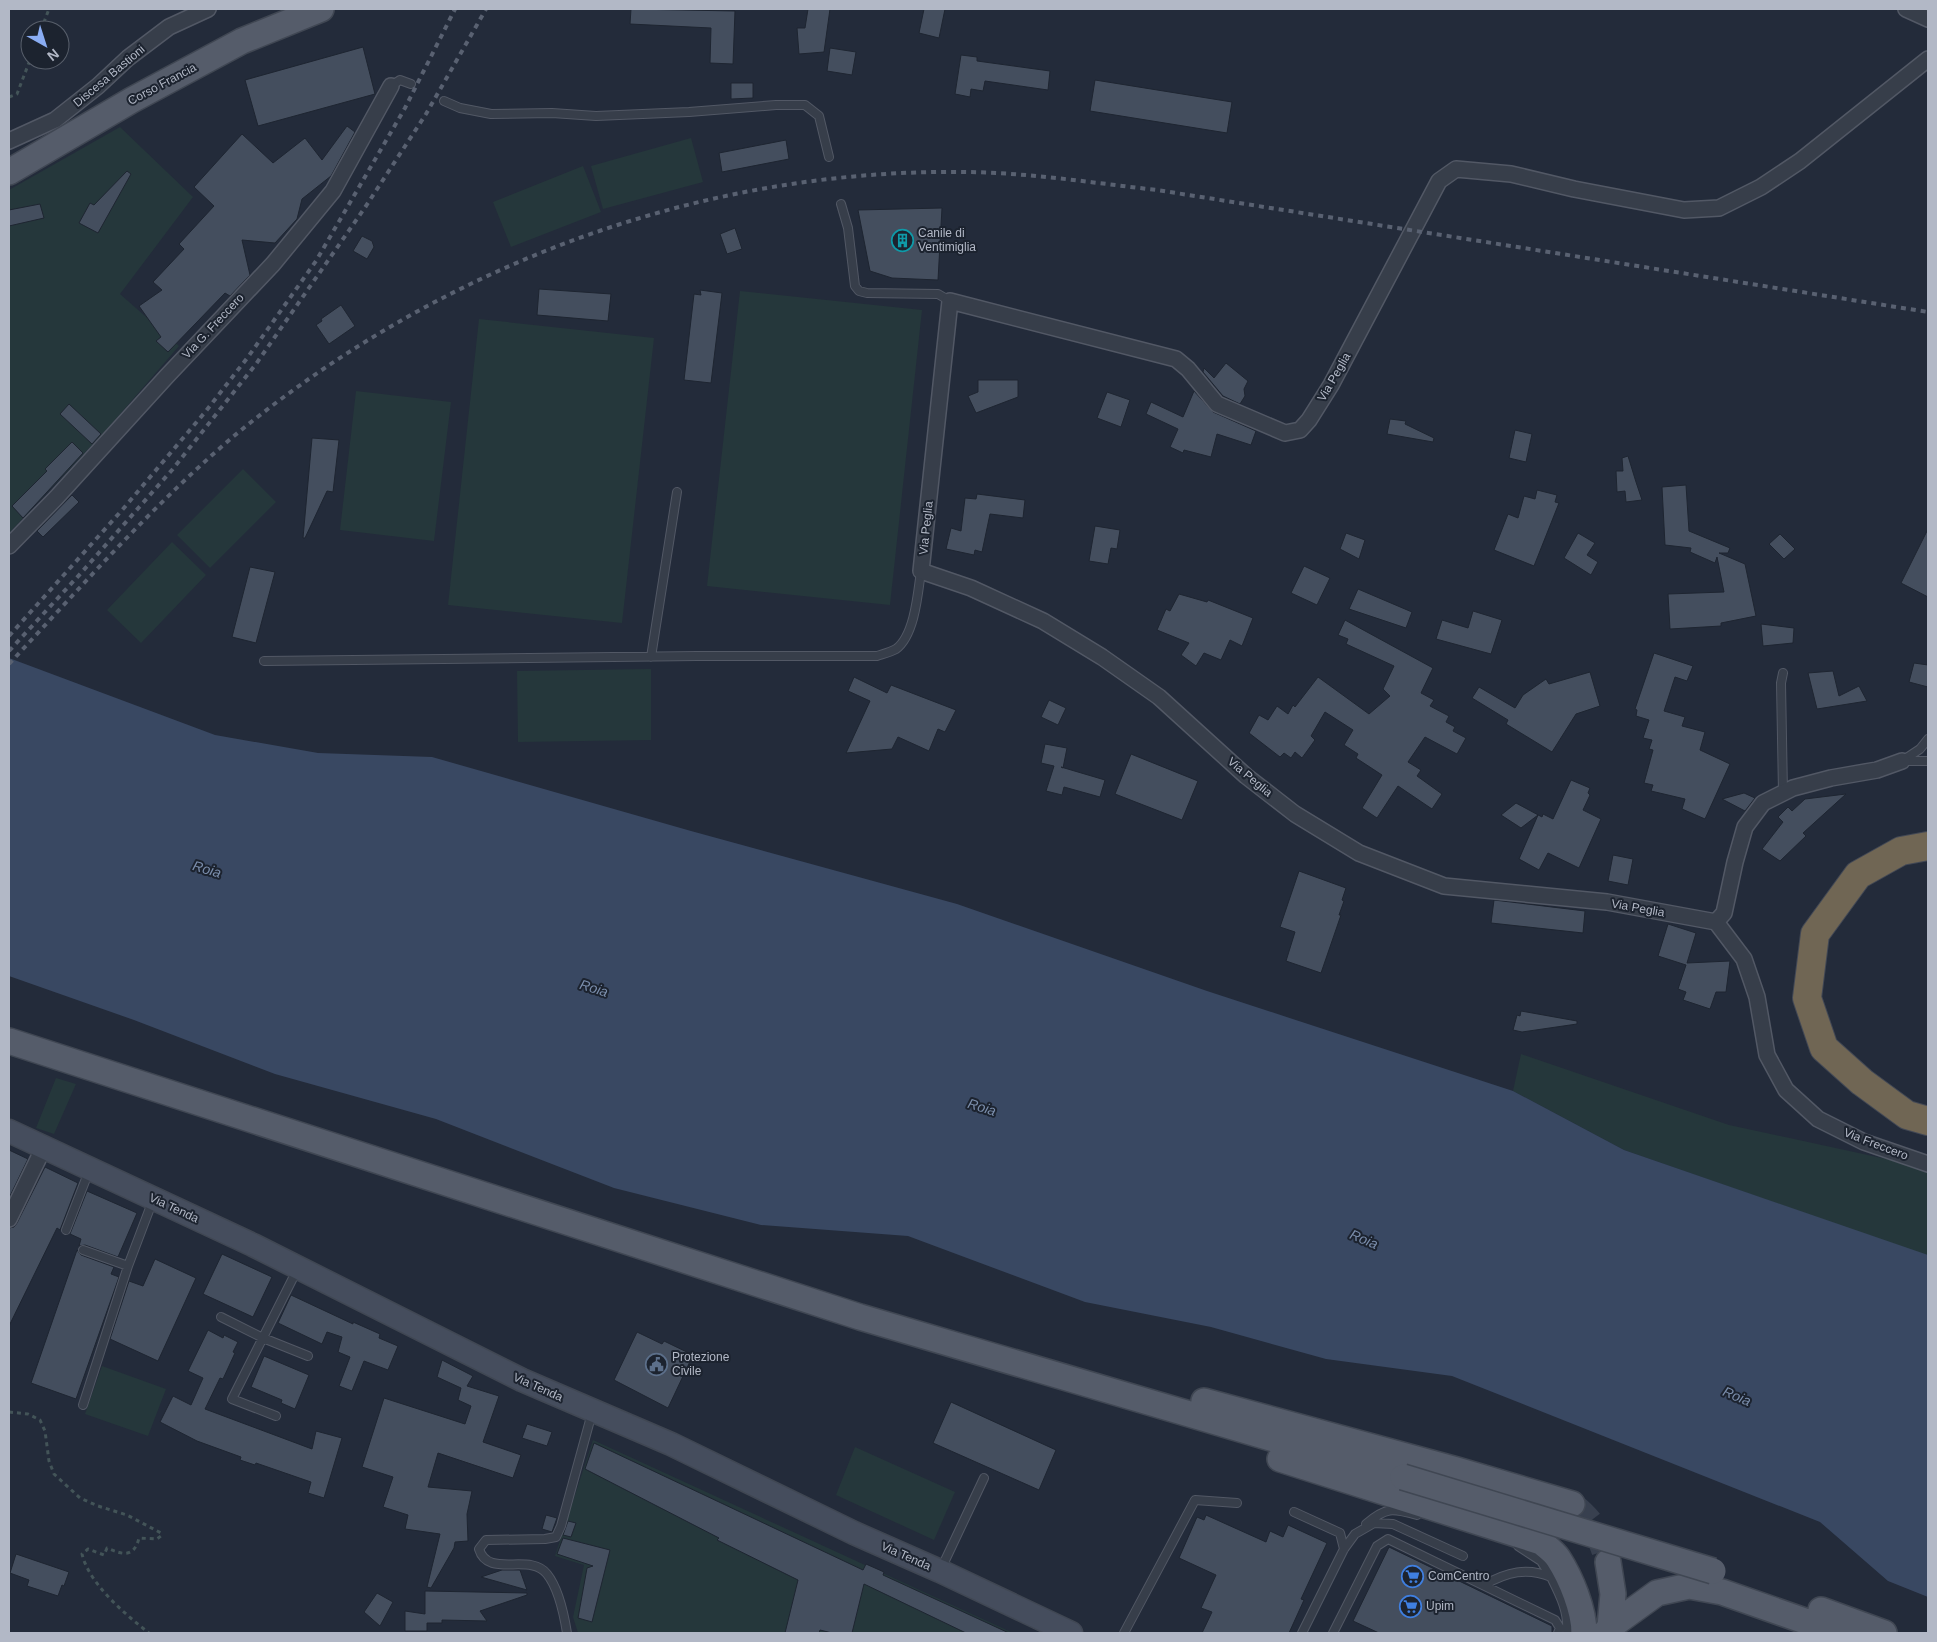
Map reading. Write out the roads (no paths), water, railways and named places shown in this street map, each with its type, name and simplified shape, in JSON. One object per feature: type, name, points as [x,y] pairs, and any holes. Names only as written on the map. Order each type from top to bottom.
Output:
[{"type":"highway","points":[[1928,846],[1901,851],[1858,875],[1815,934],[1807,998],[1824,1048],[1862,1082],[1906,1115],[1928,1121]]},
{"type":"main road","name":"Corso Francia","points":[[9,172],[132,100],[242,41],[321,9]]},
{"type":"main road","points":[[9,1041],[860,1317],[1404,1477],[1713,1571],[1884,1633]]},
{"type":"main road","name":"Via Tenda","points":[[9,1130],[298,1268],[522,1380],[671,1444],[845,1529],[940,1571],[1071,1633]]},
{"type":"main road","points":[[1049,1373],[1149,1386],[1474,1474],[1572,1504]]},
{"type":"main road","points":[[1049,1373],[1123,1411],[1372,1487],[1541,1542],[1558,1557],[1575,1592],[1584,1619],[1584,1633]]},
{"type":"main road","points":[[1608,1562],[1613,1594],[1608,1630]]},
{"type":"main road","points":[[1608,1630],[1657,1593],[1689,1586],[1722,1592],[1839,1633]]},
{"type":"street","name":"Discesa Bastioni","points":[[9,141],[55,120],[98,86],[128,58],[169,27],[208,9]]},
{"type":"street","points":[[1906,9],[1928,19]]},
{"type":"street","name":"Via Peglia","points":[[1716,922],[1607,902],[1444,886],[1359,853],[1295,814],[1246,776],[1158,697],[1102,657],[1044,621],[971,588],[921,570],[950,301],[1176,359],[1188,369],[1217,404],[1285,433],[1300,430],[1309,420],[1331,384],[1439,182],[1456,169],[1511,174],[1574,189],[1684,210],[1720,208],[1761,187],[1800,161],[1928,58]]},
{"type":"street","name":"Via G. Freccero","points":[[9,546],[56,498],[279,257],[333,191],[391,86]]},
{"type":"street","points":[[1716,922],[1724,913],[1745,827],[1763,802],[1793,788],[1831,778],[1877,770],[1902,761]]},
{"type":"street","name":"Via Freccero","points":[[1716,922],[1744,959],[1757,997],[1767,1055],[1786,1090],[1818,1119],[1864,1142],[1928,1164]]},
{"type":"street","points":[[9,1219],[44,1147]]},
{"type":"lane","points":[[391,86],[400,80],[410,84]]},
{"type":"lane","points":[[444,101],[460,108],[491,114],[552,113],[596,116],[689,112],[776,104],[805,106],[820,116],[829,157]]},
{"type":"lane","points":[[841,204],[848,228],[855,286],[859,291],[866,293],[938,294],[950,301]]},
{"type":"lane","points":[[651,657],[677,492]]},
{"type":"lane","points":[[264,662],[877,656],[896,649],[906,635],[916,612],[921,570]]},
{"type":"lane","points":[[1783,673],[1781,683],[1783,793]]},
{"type":"lane","points":[[1902,761],[1920,749],[1928,739]]},
{"type":"lane","points":[[1902,761],[1928,761]]},
{"type":"lane","points":[[66,1230],[90,1169]]},
{"type":"lane","points":[[83,1405],[128,1266],[153,1198]]},
{"type":"lane","points":[[83,1250],[128,1266]]},
{"type":"lane","points":[[276,1416],[232,1399],[298,1268]]},
{"type":"lane","points":[[221,1317],[263,1338],[308,1356]]},
{"type":"lane","points":[[568,1633],[564,1614],[553,1584],[546,1572],[533,1565],[488,1563],[482,1558],[479,1549],[486,1540],[546,1539],[556,1537],[561,1526],[592,1411]]},
{"type":"lane","points":[[940,1571],[984,1478]]},
{"type":"lane","points":[[1124,1633],[1195,1500],[1237,1502]]},
{"type":"lane","points":[[1302,1633],[1344,1549],[1355,1534],[1381,1512],[1396,1510],[1429,1519]]},
{"type":"lane","points":[[1294,1512],[1340,1533],[1344,1549]]},
{"type":"lane","points":[[1355,1534],[1374,1523],[1393,1524],[1463,1556]]},
{"type":"lane","points":[[1333,1633],[1377,1546],[1388,1539],[1555,1620],[1560,1628],[1558,1633]]},
{"type":"lane","points":[[1508,1542],[1523,1548],[1541,1561],[1562,1599],[1568,1622],[1567,1633]]},
{"type":"lane","points":[[1484,1585],[1502,1575],[1521,1572],[1539,1572],[1551,1577]]},
{"type":"water","name":"Roia","points":[[9,658],[215,735],[318,753],[432,757],[957,904],[1207,991],[1513,1091],[1624,1150],[1928,1255],[1928,1597],[1888,1581],[1820,1522],[1452,1376],[1326,1359],[1211,1327],[1085,1302],[908,1236],[761,1225],[614,1188],[436,1119],[275,1074],[134,1020],[9,976]]},
{"type":"tunnel","points":[[1572,1504],[1592,1524],[1604,1551]]},
{"type":"railway","points":[[9,636],[123,509],[206,411],[248,357],[316,261],[405,108],[455,9]]},
{"type":"railway","points":[[9,651],[172,470],[256,364],[366,206],[426,114],[486,9]]},
{"type":"railway","points":[[9,664],[179,485],[240,431],[319,372],[403,320],[490,275],[581,237],[675,208],[771,187],[869,175],[968,172],[1062,179],[1157,190],[1928,312]]},
{"type":"place","name":"Canile di Ventimiglia","points":[[902,240]]},
{"type":"place","name":"Protezione Civile","points":[[656,1364]]},
{"type":"place","name":"ComCentro","points":[[1412,1576]]},
{"type":"place","name":"Upim","points":[[1410,1606]]}]
